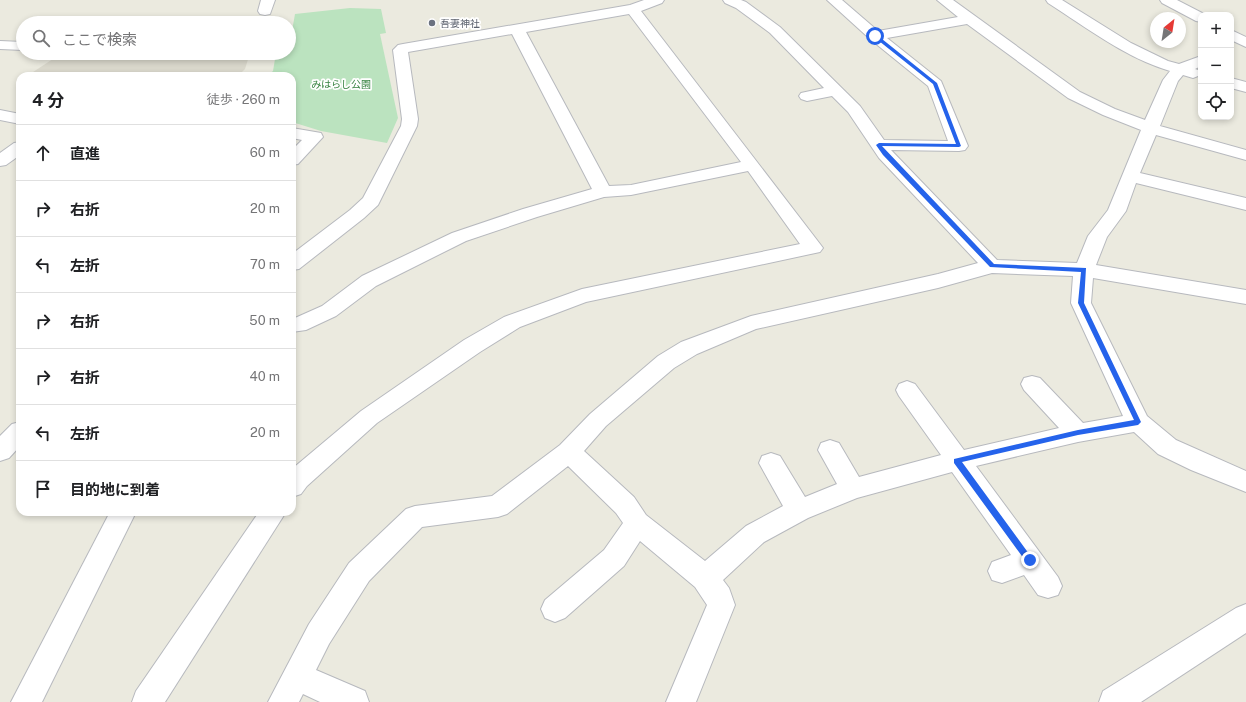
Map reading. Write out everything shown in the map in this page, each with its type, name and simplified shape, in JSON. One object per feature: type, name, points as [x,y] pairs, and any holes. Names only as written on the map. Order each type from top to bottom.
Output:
[{"type":"street","points":[[296,261],[357,214],[371,201],[375,195],[409,126],[410,119],[400,50],[403,48],[633,9],[657,0]]},
{"type":"street","points":[[730,0],[741,5],[775,30],[854,109],[885,154],[992,266]]},
{"type":"street","points":[[834,0],[875,36],[935,84],[959,146],[879,145]]},
{"type":"street","points":[[944,0],[1074,94],[1109,112],[1150,128],[1246,155]]},
{"type":"street","points":[[1053,0],[1126,46],[1163,64],[1198,74]]},
{"type":"street","points":[[1167,0],[1198,16]]},
{"type":"street","points":[[296,482],[369,418],[472,346],[512,322],[582,296],[813,248],[752,165],[633,9]]},
{"type":"street","points":[[875,36],[970,19]]},
{"type":"street","points":[[517,29],[603,192]]},
{"type":"street","points":[[1234,36],[1246,42]]},
{"type":"street","points":[[0,45],[16,46]]},
{"type":"street","points":[[1234,51],[1246,49]]},
{"type":"street","points":[[1198,61],[1180,69],[1171,80],[1130,176],[1117,211],[1098,236],[1084,270],[1081,303],[1138,422],[1167,447],[1200,463],[1246,482]]},
{"type":"street","points":[[1234,84],[1246,87]]},
{"type":"street","points":[[807,96],[836,91]]},
{"type":"street","points":[[0,115],[16,118]]},
{"type":"street","points":[[296,134],[315,137],[296,156]]},
{"type":"street","points":[[0,161],[16,150]]},
{"type":"street","points":[[296,325],[329,311],[369,281],[459,237],[530,213],[603,192],[631,190],[752,165]]},
{"type":"street","points":[[1130,176],[1246,204]]},
{"type":"street","points":[[283,702],[319,634],[359,572],[415,517],[498,506],[569,452],[604,416],[666,362],[689,348],[751,323],[938,281],[992,266],[1084,270],[1246,297]]},
{"type":"street","points":[[1032,384],[1078,432]]},
{"type":"street","points":[[908,390],[957,461],[1048,586]]},
{"type":"street","points":[[705,578],[755,534],[799,510],[853,489],[957,461],[1078,432],[1138,422]]},
{"type":"street","points":[[0,450],[16,434]]},
{"type":"street","points":[[830,450],[853,489]]},
{"type":"street","points":[[569,452],[625,505],[637,523],[705,578],[718,598],[721,605],[681,702]]},
{"type":"street","points":[[771,463],[799,510]]},
{"type":"street","points":[[26,702],[121,516]]},
{"type":"street","points":[[147,702],[270,516]]},
{"type":"street","points":[[554,609],[614,558],[637,523]]},
{"type":"street","points":[[1002,571],[1030,560]]},
{"type":"street","points":[[1114,702],[1246,617]]},
{"type":"street","points":[[298,676],[354,702]]},
{"type":"shaded area","points":[[51,60],[248,60],[245,69],[242,72],[33,72]]},
{"type":"green space","name":"みはらし公園","points":[[350,8],[381,9],[386,33],[380,34],[398,118],[387,143],[321,131],[296,123],[296,72],[272,72],[275,60],[296,60],[295,14]]},
{"type":"place","name":"吾妻神社","points":[[432,23]]},
{"type":"route","points":[[875,36],[935,84],[959,146],[879,145],[885,154],[992,266],[1084,270],[1081,303],[1138,422],[1078,432],[957,461],[1030,560]]}]
